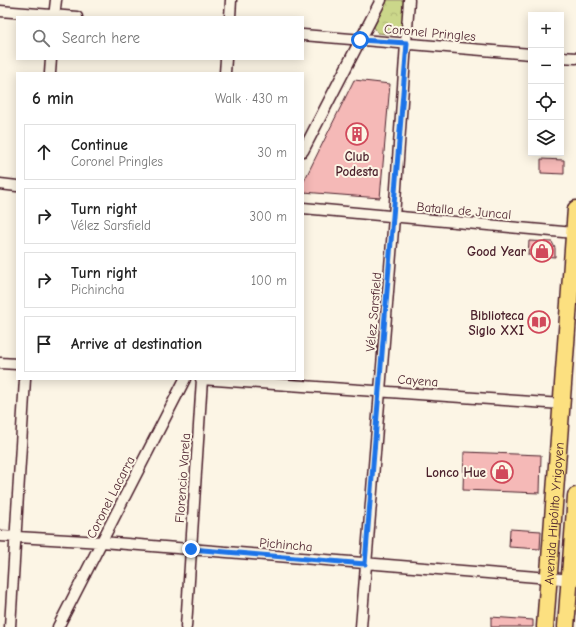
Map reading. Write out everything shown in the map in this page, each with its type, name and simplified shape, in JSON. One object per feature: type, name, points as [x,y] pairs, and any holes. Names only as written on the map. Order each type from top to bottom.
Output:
[{"type":"main road","name":"Avenida Hipólito Yrigoyen","points":[[545,627],[576,209]]},
{"type":"main road","name":"Avenida Hipólito Yrigoyen","points":[[566,627],[573,580],[576,496]]},
{"type":"street","points":[[0,11],[54,16],[56,0]]},
{"type":"street","points":[[230,16],[231,0]]},
{"type":"street","points":[[304,149],[381,0]]},
{"type":"street","name":"Vélez Sarsfield","points":[[361,627],[394,217],[409,0]]},
{"type":"street","name":"Coronel Pringles","points":[[304,35],[528,54]]},
{"type":"street","points":[[564,57],[576,58]]},
{"type":"street","points":[[50,72],[51,60]]},
{"type":"street","points":[[225,72],[226,60]]},
{"type":"street","points":[[0,184],[16,186]]},
{"type":"street","name":"Batalla de Juncal","points":[[304,208],[574,233]]},
{"type":"street","points":[[0,363],[16,364]]},
{"type":"street","points":[[10,627],[25,380]]},
{"type":"street","name":"Coronel Lacarra","points":[[58,627],[184,380]]},
{"type":"street","name":"Florencio Varela","points":[[186,627],[201,380]]},
{"type":"street","name":"Cayena","points":[[217,380],[380,390],[562,404]]},
{"type":"street","name":"Pichincha","points":[[0,536],[102,542],[573,580]]},
{"type":"green space","points":[[387,0],[406,0],[404,31],[398,35],[378,33],[374,27]]},
{"type":"building","name":"Club Podesta","points":[[354,80],[390,84],[380,198],[304,192],[304,181]]},
{"type":"building","points":[[541,159],[564,160],[564,174],[541,173]]},
{"type":"building","name":"Good Year","points":[[529,241],[552,242],[555,248],[555,257],[528,255]]},
{"type":"building","name":"Lonco Hue","points":[[464,452],[541,455],[540,493],[463,490]]},
{"type":"building","points":[[510,529],[541,531],[540,549],[509,547]]},
{"type":"building","points":[[491,617],[533,620],[533,627],[491,627]]},
{"type":"place","name":"Club Podesta","points":[[357,134]]},
{"type":"place","name":"Good Year","points":[[542,251]]},
{"type":"place","name":"Biblioteca Siglo XXI","points":[[539,322]]},
{"type":"place","name":"Lonco Hue","points":[[502,472]]},
{"type":"route","points":[[191,549],[365,564],[407,43],[360,40]]}]
